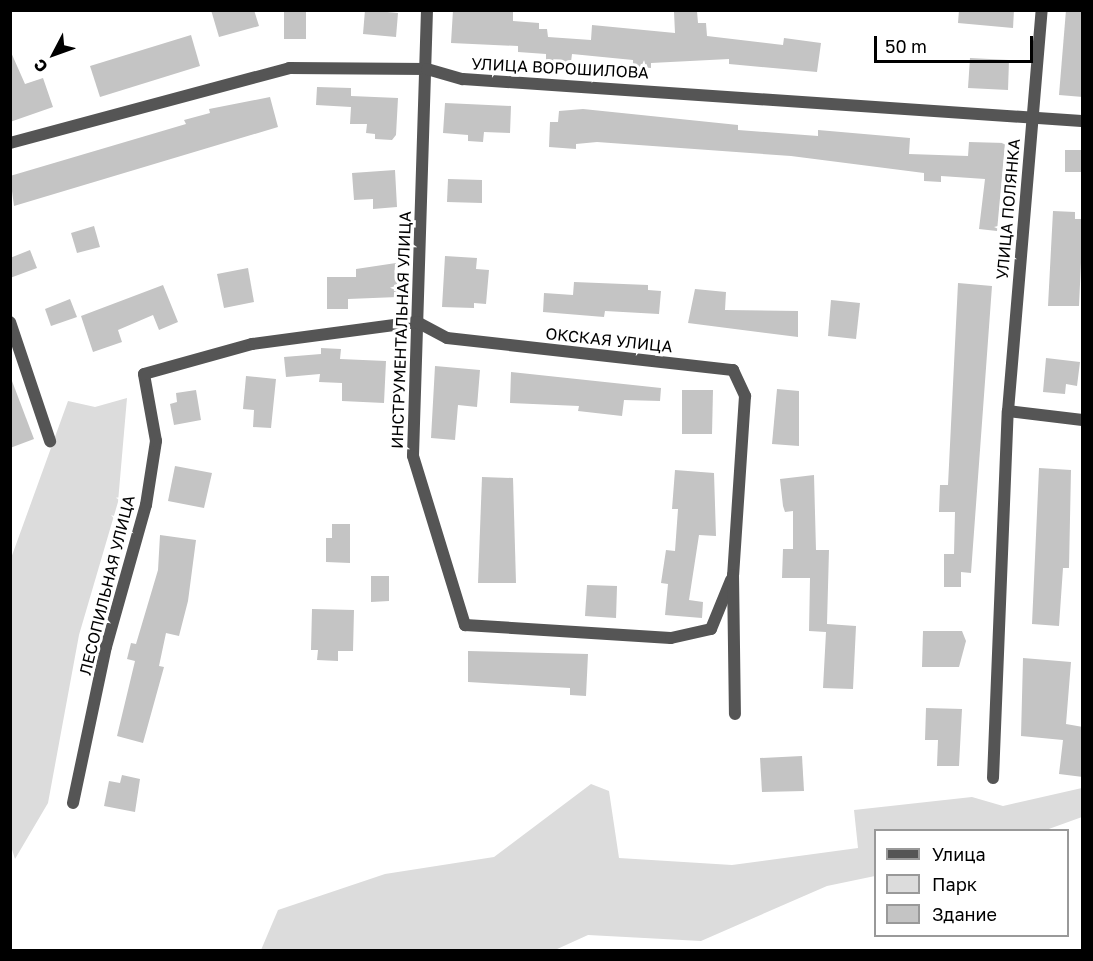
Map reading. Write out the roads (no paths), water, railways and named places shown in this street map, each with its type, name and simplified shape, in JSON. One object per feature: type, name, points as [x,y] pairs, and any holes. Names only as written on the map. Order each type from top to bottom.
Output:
[{"type":"street","name":"ИНСТРУМЕНТАЛЬНАЯ УЛИЦА","points":[[427,10],[427,69],[413,456],[465,625],[671,638],[711,629],[733,575]]},
{"type":"street","name":"УЛИЦА ПОЛЯНКА","points":[[993,778],[1008,411],[1042,10]]},
{"type":"street","name":"УЛИЦА ВОРОШИЛОВА","points":[[10,143],[289,68],[427,69],[463,79],[1083,121]]},
{"type":"street","points":[[10,322],[50,441]]},
{"type":"street","name":"ЛЕСОПИЛЬНАЯ УЛИЦА","points":[[73,803],[106,647],[146,505],[156,441],[144,374],[252,344],[417,322]]},
{"type":"street","name":"ОКСКАЯ УЛИЦА","points":[[417,322],[447,338],[733,370],[745,396],[733,575],[735,714]]},
{"type":"street","points":[[1008,411],[1083,420]]}]
